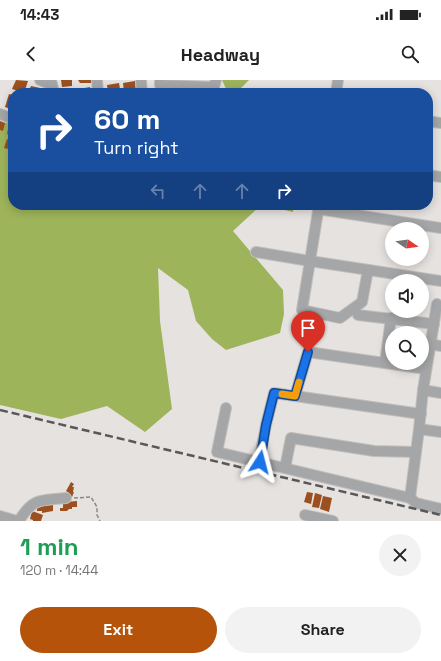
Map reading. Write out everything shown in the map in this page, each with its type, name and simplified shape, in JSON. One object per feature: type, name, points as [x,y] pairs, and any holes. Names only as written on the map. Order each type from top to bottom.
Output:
[{"type":"street","points":[[40,80],[52,86]]},
{"type":"street","points":[[160,82],[214,87],[216,80]]},
{"type":"street","points":[[318,210],[302,310],[340,318],[362,302],[368,270]]},
{"type":"street","points":[[336,210],[441,228]]},
{"type":"street","points":[[256,252],[441,281]]},
{"type":"street","points":[[429,350],[436,304]]},
{"type":"street","points":[[358,315],[385,317]]},
{"type":"street","points":[[390,326],[391,318],[434,324]]},
{"type":"street","points":[[430,344],[441,346]]},
{"type":"street","points":[[295,396],[308,352],[385,363]]},
{"type":"street","points":[[410,498],[426,370]]},
{"type":"street","points":[[423,390],[441,393]]},
{"type":"street","points":[[260,462],[266,425],[274,393],[421,414]]},
{"type":"street","points":[[226,408],[217,452],[410,498],[416,503],[441,509]]},
{"type":"street","points":[[419,429],[441,432]]},
{"type":"street","points":[[285,468],[291,438],[374,451],[416,452]]},
{"type":"street","points":[[0,516],[18,521],[26,509],[37,501],[66,498]]},
{"type":"street","points":[[305,515],[333,521]]},
{"type":"path","points":[[66,498],[91,497],[97,507],[97,515],[100,521]]},
{"type":"green space","points":[[222,80],[249,80],[241,88],[226,88]]},
{"type":"green space","points":[[8,122],[8,210],[256,210],[233,231],[283,290],[284,314],[280,333],[226,350],[212,339],[196,321],[188,290],[158,268],[160,321],[172,409],[145,432],[107,406],[61,419],[0,405],[0,123]]},
{"type":"building","points":[[16,80],[28,81],[26,88],[12,88]]},
{"type":"building","points":[[61,80],[72,80],[72,86],[62,87]]},
{"type":"building","points":[[78,80],[91,80],[91,83],[80,83]]},
{"type":"building","points":[[135,81],[136,88],[124,88],[123,83]]},
{"type":"building","points":[[119,83],[120,88],[107,88],[107,85]]},
{"type":"building","points":[[8,97],[8,108],[5,107]]},
{"type":"building","points":[[0,121],[5,123],[3,131],[0,130]]},
{"type":"building","points":[[7,139],[8,139],[8,149],[4,148]]},
{"type":"building","points":[[71,482],[74,484],[72,487],[74,487],[74,492],[72,497],[68,495],[69,493],[66,491]]},
{"type":"building","points":[[307,492],[313,493],[311,504],[304,502]]},
{"type":"building","points":[[315,493],[322,495],[319,508],[312,507]]},
{"type":"building","points":[[323,496],[332,498],[329,512],[320,509]]},
{"type":"building","points":[[77,501],[77,507],[72,507],[72,509],[67,511],[60,511],[60,508],[63,508],[63,504],[66,504],[66,502]]},
{"type":"building","points":[[53,505],[53,511],[42,513],[42,511],[37,511],[37,506]]},
{"type":"building","points":[[32,511],[43,515],[41,521],[33,521],[30,519]]},
{"type":"railway","points":[[0,410],[441,515]]},
{"type":"slow traffic","points":[[282,394],[295,396],[299,382]]},
{"type":"route","points":[[260,462],[266,425],[274,393],[295,396],[308,352]]}]
